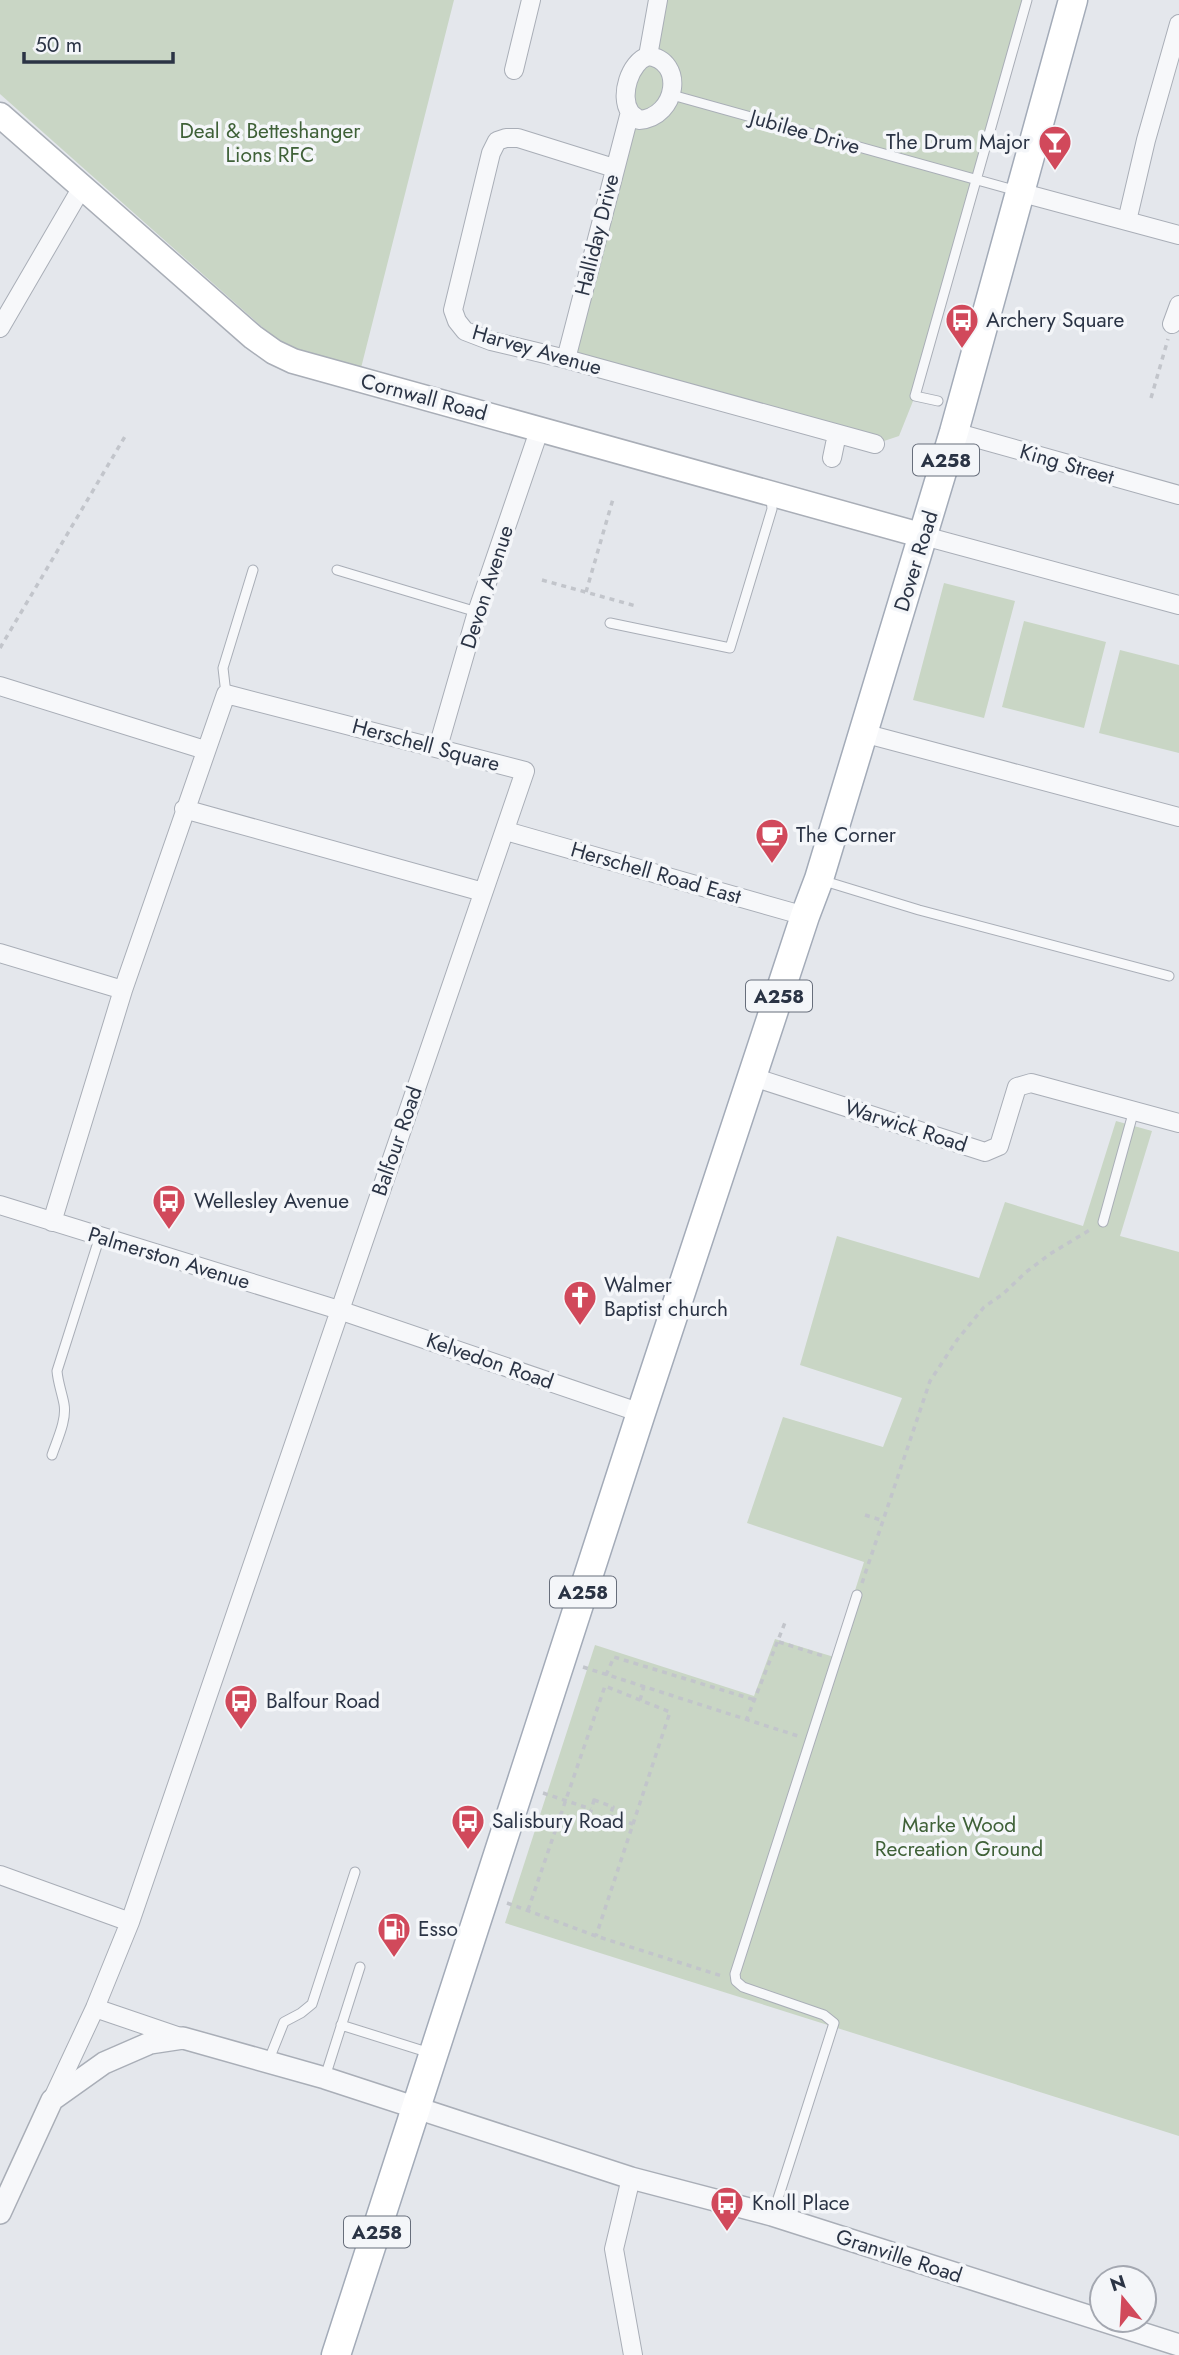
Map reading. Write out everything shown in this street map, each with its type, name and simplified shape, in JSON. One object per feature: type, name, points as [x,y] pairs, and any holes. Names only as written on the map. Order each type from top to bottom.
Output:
[{"type":"main road","name":"Dover Road","points":[[805,916],[819,879],[924,536],[1073,0]]},
{"type":"main road","name":"Cornwall Road","points":[[0,115],[253,337],[293,361],[924,536]]},
{"type":"main road","name":"A258","points":[[337,2355],[641,1413],[805,916]]},
{"type":"street","points":[[514,70],[531,0]]},
{"type":"street","name":"Halliday Drive","points":[[566,359],[630,112],[626,94],[629,79],[634,66],[641,58],[648,56],[654,1]]},
{"type":"street","points":[[1127,221],[1146,140],[1179,24]]},
{"type":"street","points":[[630,112],[639,120],[652,119],[665,107],[671,95],[672,78],[667,66],[657,57],[648,56]]},
{"type":"street","name":"Harvey Avenue","points":[[614,168],[518,138],[497,141],[488,166],[455,298],[453,310],[465,331],[477,337],[876,444]]},
{"type":"street","points":[[0,328],[82,187]]},
{"type":"street","points":[[1019,192],[1179,235]]},
{"type":"street","points":[[1172,324],[1179,304]]},
{"type":"street","name":"Devon Avenue","points":[[438,747],[477,612],[540,428]]},
{"type":"street","name":"King Street","points":[[954,432],[1179,495]]},
{"type":"street","points":[[832,458],[837,434]]},
{"type":"street","points":[[924,536],[1179,605]]},
{"type":"street","points":[[0,686],[205,750]]},
{"type":"street","points":[[52,1222],[123,990],[226,694]]},
{"type":"street","name":"Herschell Square","points":[[226,694],[525,771],[483,892]]},
{"type":"street","points":[[863,733],[1179,817]]},
{"type":"street","points":[[184,810],[483,892]]},
{"type":"street","name":"Herschell Road East","points":[[506,831],[805,916]]},
{"type":"street","name":"Balfour Road","points":[[52,2100],[130,1922],[483,892]]},
{"type":"street","points":[[0,953],[123,990]]},
{"type":"street","name":"Warwick Road","points":[[753,1077],[985,1152],[999,1146],[1017,1087],[1031,1083],[1179,1123]]},
{"type":"street","name":"Palmerston Avenue","points":[[0,1205],[339,1310]]},
{"type":"street","name":"Kelvedon Road","points":[[339,1310],[641,1413]]},
{"type":"street","points":[[0,1875],[130,1922]]},
{"type":"street","points":[[94,2008],[183,2038],[325,2078],[418,2108]]},
{"type":"street","points":[[0,2213],[52,2100],[104,2063],[150,2043],[183,2038]]},
{"type":"street","name":"Granville Road","points":[[418,2108],[631,2178],[772,2215],[1179,2345]]},
{"type":"street","points":[[631,2178],[614,2249],[632,2355]]},
{"type":"lane","points":[[938,401],[915,396],[1027,0]]},
{"type":"lane","name":"Jubilee Drive","points":[[671,95],[1019,192]]},
{"type":"lane","points":[[610,623],[730,648],[772,509],[770,492]]},
{"type":"lane","points":[[226,694],[223,668],[253,570]]},
{"type":"lane","points":[[337,570],[477,612]]},
{"type":"lane","points":[[819,879],[919,911],[1169,976]]},
{"type":"lane","points":[[1103,1222],[1134,1110]]},
{"type":"lane","points":[[52,1455],[64,1418],[65,1406],[57,1371],[100,1236]]},
{"type":"lane","points":[[772,2215],[834,2023],[824,2015],[743,1987],[736,1981],[735,1974],[857,1595]]},
{"type":"lane","points":[[268,2064],[284,2022],[312,2004],[355,1872]]},
{"type":"lane","points":[[325,2078],[360,1967]]},
{"type":"lane","points":[[341,2025],[435,2055]]},
{"type":"path","points":[[1151,398],[1172,324]]},
{"type":"path","points":[[0,648],[127,433]]},
{"type":"path","points":[[586,592],[613,499]]},
{"type":"path","points":[[542,580],[636,606]]},
{"type":"path","points":[[857,1595],[930,1381],[957,1340],[984,1307],[1003,1294],[1026,1272],[1103,1222]]},
{"type":"path","points":[[865,1515],[884,1521]]},
{"type":"path","points":[[746,1721],[786,1620]]},
{"type":"path","points":[[779,1642],[835,1660]]},
{"type":"path","points":[[606,1675],[614,1657],[755,1700]]},
{"type":"path","points":[[561,1660],[746,1721],[798,1735],[796,1741],[808,1745]]},
{"type":"path","points":[[619,1691],[623,1680]]},
{"type":"path","points":[[528,1910],[606,1686],[670,1712],[596,1936]]},
{"type":"path","points":[[640,1700],[644,1686]]},
{"type":"path","points":[[566,1800],[591,1809]]},
{"type":"path","points":[[594,1800],[613,1807],[607,1824],[589,1818],[591,1809],[594,1800]]},
{"type":"path","points":[[610,1816],[633,1824]]},
{"type":"path","points":[[486,1895],[596,1936],[736,1981]]},
{"type":"green space","name":"Deal & Betteshanger Lions RFC","points":[[0,0],[454,0],[361,368],[288,350],[0,94]]},
{"type":"green space","points":[[658,0],[1027,0],[915,396],[899,436],[875,444],[566,359]]},
{"type":"green space","points":[[944,583],[1015,601],[984,718],[913,700]]},
{"type":"green space","points":[[1024,621],[1106,642],[1084,728],[1002,707]]},
{"type":"green space","points":[[1120,650],[1179,665],[1179,753],[1099,733]]},
{"type":"green space","name":"Marke Wood Recreation Ground","points":[[1116,1121],[1152,1131],[1120,1236],[1179,1252],[1179,2136],[505,1923],[595,1645],[754,1696],[775,1639],[834,1657],[864,1562],[747,1523],[783,1417],[883,1447],[902,1398],[800,1365],[837,1236],[979,1278],[1005,1202],[1083,1226]]},
{"type":"place","name":"The Drum Major","points":[[1055,172]]},
{"type":"place","name":"Archery Square","points":[[962,350]]},
{"type":"place","name":"The Corner","points":[[772,865]]},
{"type":"place","name":"Wellesley Avenue","points":[[169,1231]]},
{"type":"place","name":"Walmer Baptist church","points":[[580,1327]]},
{"type":"place","name":"Balfour Road","points":[[241,1731]]},
{"type":"place","name":"Salisbury Road","points":[[468,1851]]},
{"type":"place","name":"Esso","points":[[394,1959]]},
{"type":"place","name":"Knoll Place","points":[[727,2233]]}]
